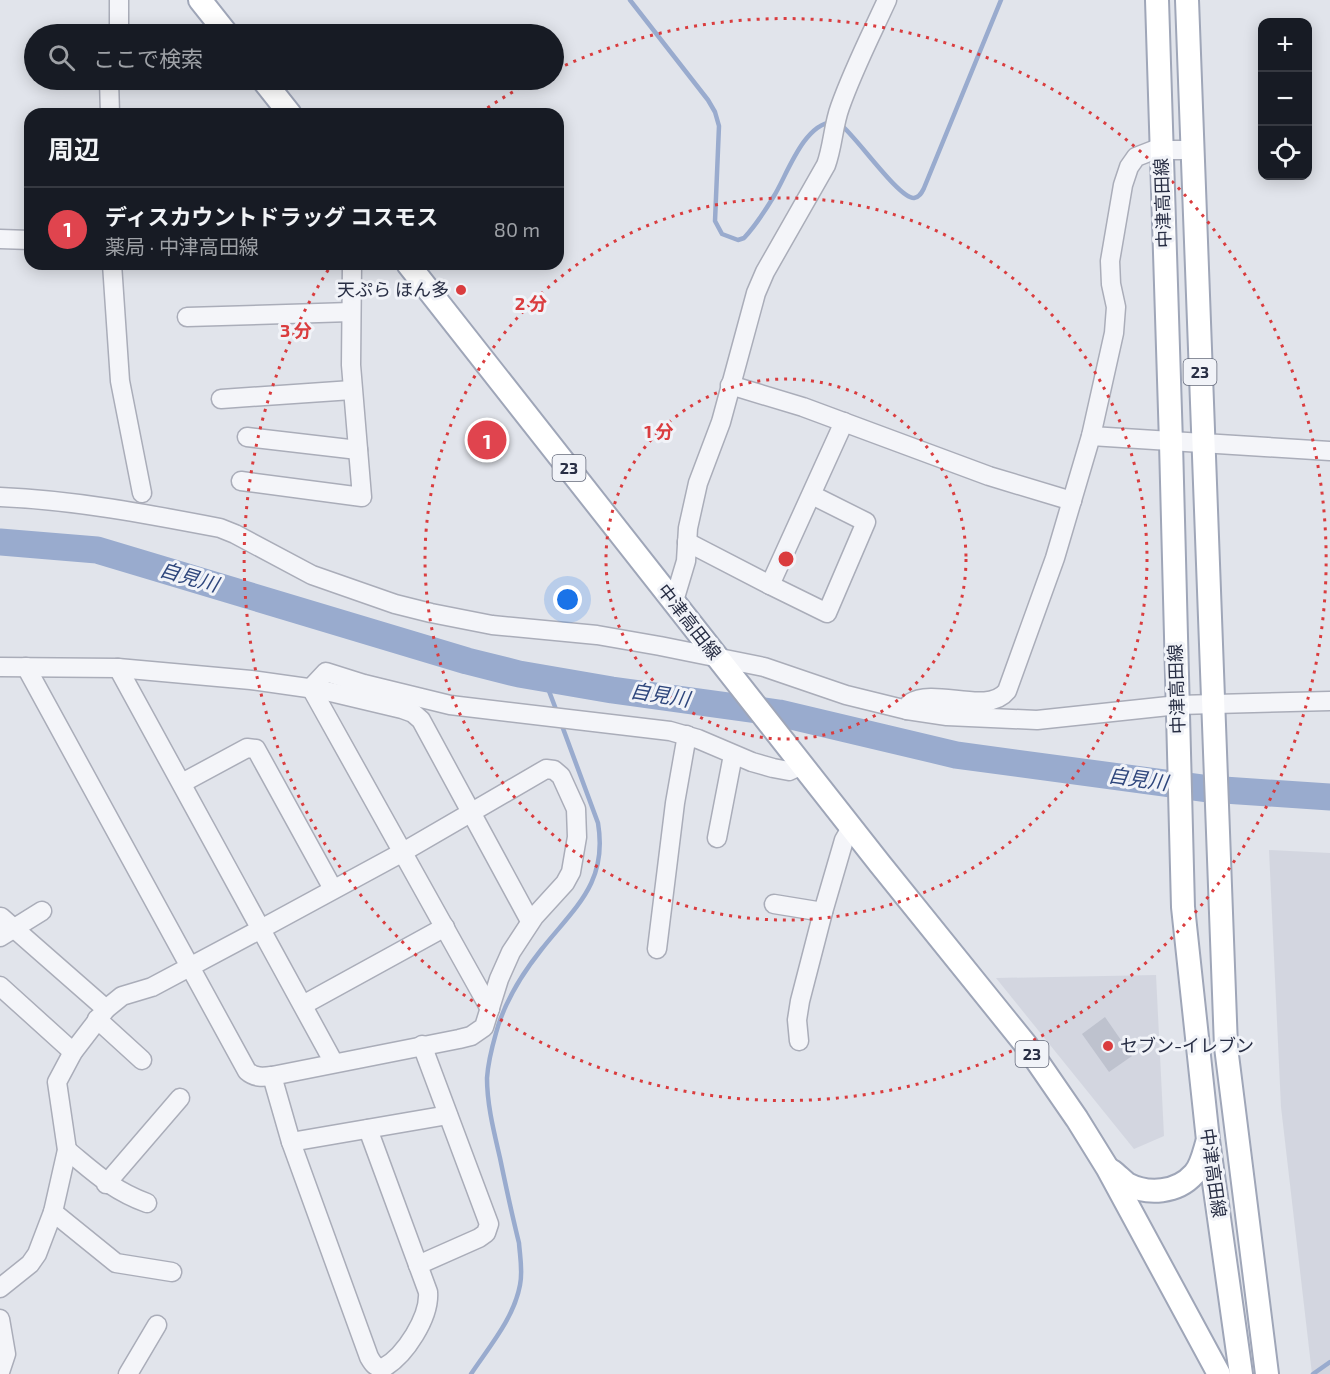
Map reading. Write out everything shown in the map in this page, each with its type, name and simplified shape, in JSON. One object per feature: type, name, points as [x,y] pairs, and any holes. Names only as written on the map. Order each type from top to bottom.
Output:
[{"type":"main road","points":[[200,0],[219,24]]},
{"type":"main road","name":"中津高田線","points":[[1157,0],[1183,907],[1208,1140],[1240,1366]]},
{"type":"main road","name":"中津高田線","points":[[1187,0],[1226,1047],[1267,1374]]},
{"type":"main road","points":[[271,90],[285,108]]},
{"type":"main road","name":"中津高田線","points":[[413,270],[851,828],[1026,1045],[1108,1169],[1216,1369]]},
{"type":"main road","points":[[1108,1169],[1128,1184],[1155,1192],[1177,1187],[1194,1174],[1208,1140]]},
{"type":"main road","points":[[1216,1369],[1220,1366],[1240,1366],[1251,1343],[1242,1253],[1244,1202]]},
{"type":"street","points":[[119,0],[119,24]]},
{"type":"street","points":[[674,601],[686,561],[687,542],[698,483],[721,422],[760,281],[826,165],[831,153],[834,128],[841,105],[886,0]]},
{"type":"street","points":[[109,90],[110,108]]},
{"type":"street","points":[[907,710],[910,703],[923,698],[986,701],[1003,697],[1007,692],[1054,558],[1091,436],[1114,333],[1116,307],[1111,284],[1110,261],[1123,184],[1136,156],[1154,150],[1192,150]]},
{"type":"street","points":[[0,239],[24,240]]},
{"type":"street","points":[[112,270],[120,381],[142,493]]},
{"type":"street","points":[[242,481],[362,497],[352,390],[352,270]]},
{"type":"street","points":[[187,317],[351,312]]},
{"type":"street","points":[[730,385],[803,407],[989,476],[1072,501]]},
{"type":"street","points":[[221,399],[352,390]]},
{"type":"street","points":[[770,585],[844,422]]},
{"type":"street","points":[[1091,436],[1171,443],[1330,451]]},
{"type":"street","points":[[247,437],[358,450]]},
{"type":"street","points":[[687,542],[827,613],[866,522],[812,495]]},
{"type":"street","points":[[0,496],[113,508],[220,528],[236,534],[312,575],[431,614],[492,625],[619,638],[723,665],[764,667],[846,695],[907,710],[947,716],[1037,720],[1178,705],[1330,701]]},
{"type":"street","points":[[0,667],[117,668],[251,680],[311,688],[414,713],[421,720],[530,921]]},
{"type":"street","points":[[0,1288],[30,1264],[37,1254],[53,1212],[67,1150],[57,1082],[73,1052],[101,1014],[122,996],[152,987],[190,967],[261,929],[403,852],[546,769],[554,770],[561,776],[574,803],[577,815],[576,845],[571,872],[565,883],[530,921],[505,964],[484,1027],[471,1036],[260,1078],[247,1071],[190,967],[26,667]]},
{"type":"street","points":[[117,668],[334,1062]]},
{"type":"street","points":[[311,688],[326,672],[375,687],[450,705],[651,728],[687,735],[752,762],[789,771],[801,764]]},
{"type":"street","points":[[311,688],[490,1009]]},
{"type":"street","points":[[657,949],[675,803],[687,735]]},
{"type":"street","points":[[182,783],[247,748],[256,749],[333,889]]},
{"type":"street","points":[[717,838],[733,755]]},
{"type":"street","points":[[799,1041],[797,1020],[800,1001],[822,912],[844,840],[851,828]]},
{"type":"street","points":[[774,904],[822,912]]},
{"type":"street","points":[[42,911],[5,927],[101,1014],[142,1060]]},
{"type":"street","points":[[303,1005],[445,927]]},
{"type":"street","points":[[0,986],[73,1052]]},
{"type":"street","points":[[418,1265],[479,1238],[486,1233],[489,1224],[422,1045]]},
{"type":"street","points":[[272,1076],[291,1142],[369,1357],[377,1367],[383,1368],[393,1361],[413,1336],[427,1311],[428,1292],[368,1129]]},
{"type":"street","points":[[106,1184],[180,1098]]},
{"type":"street","points":[[291,1142],[448,1115]]},
{"type":"street","points":[[67,1150],[106,1184],[147,1203]]},
{"type":"street","points":[[53,1212],[116,1263],[172,1272]]},
{"type":"street","points":[[0,1319],[6,1354],[0,1372]]},
{"type":"street","points":[[128,1374],[157,1325]]},
{"type":"shaded area","points":[[1269,850],[1330,853],[1330,1374],[1312,1374],[1281,1107]]},
{"type":"shaded area","points":[[1156,975],[1164,1136],[1134,1149],[996,978]]},
{"type":"building","points":[[1105,1017],[1132,1056],[1109,1072],[1082,1034]]},
{"type":"waterway","points":[[630,0],[715,112],[719,126],[715,221],[722,234],[738,240],[744,238],[767,207],[804,141],[822,125],[832,122]]},
{"type":"waterway","points":[[840,124],[898,189],[907,196],[918,197],[924,188],[1001,0]]},
{"type":"waterway","name":"自見川","points":[[0,542],[97,550],[467,661],[519,674],[612,690],[779,713],[956,755],[1209,789],[1330,797]]},
{"type":"waterway","points":[[544,678],[557,712]]},
{"type":"waterway","points":[[471,1374],[507,1321],[517,1297],[521,1274],[519,1243],[488,1098],[487,1078],[493,1044],[499,1022],[514,989],[534,959],[577,907],[586,893],[598,862],[600,844],[598,823],[561,723]]},
{"type":"waterway","points":[[1313,1374],[1330,1362]]},
{"type":"place","name":"天ぷら ほん多","points":[[461,290]]},
{"type":"place","name":"ディスカウントドラッグ コスモス","points":[[487,440]]},
{"type":"place","name":"セブン-イレブン","points":[[1108,1046]]}]
